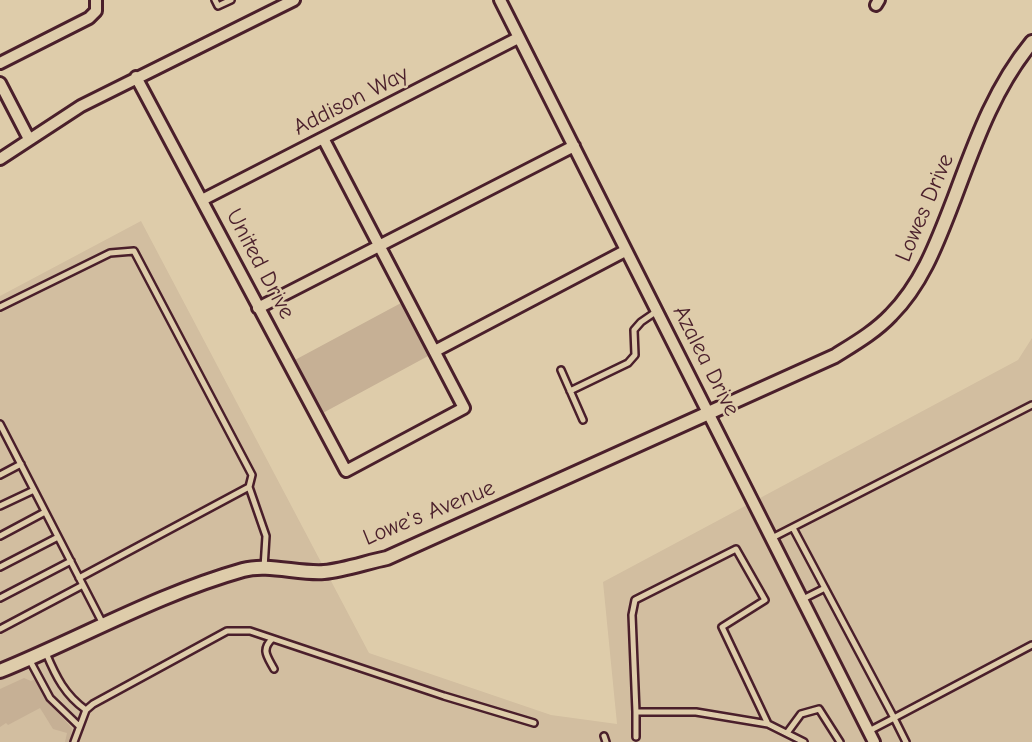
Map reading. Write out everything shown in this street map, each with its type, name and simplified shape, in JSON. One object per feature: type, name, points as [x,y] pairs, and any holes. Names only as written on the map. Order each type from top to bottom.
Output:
[{"type":"street","points":[[0,63],[89,18],[96,11],[96,0]]},
{"type":"street","points":[[0,159],[81,106],[294,0]]},
{"type":"street","name":"Azalea Drive","points":[[500,0],[874,742]]},
{"type":"street","name":"Addison Way","points":[[202,200],[324,140],[518,37]]},
{"type":"street","name":"Lowes Drive","points":[[709,414],[835,356],[865,337],[891,315],[912,289],[932,257],[996,94],[1014,63],[1032,42]]},
{"type":"street","name":"United Drive","points":[[136,78],[346,471],[464,408],[435,351]]},
{"type":"street","points":[[0,83],[29,139]]},
{"type":"street","points":[[324,140],[435,351],[625,251]]},
{"type":"street","points":[[258,308],[573,146]]},
{"type":"street","name":"Lowe's Avenue","points":[[0,671],[46,653],[103,624],[190,587],[247,569],[324,572],[387,558],[709,414]]},
{"type":"lane","points":[[215,0],[218,6],[231,0]]},
{"type":"lane","points":[[0,307],[110,253],[134,251],[252,475],[249,487],[266,536],[264,569]]},
{"type":"lane","points":[[570,391],[628,363],[635,355],[634,330],[657,312]]},
{"type":"lane","points":[[561,370],[583,420]]},
{"type":"lane","points":[[772,538],[1032,405]]},
{"type":"lane","points":[[0,424],[103,624]]},
{"type":"lane","points":[[0,444],[8,440]]},
{"type":"lane","points":[[0,475],[21,464]]},
{"type":"lane","points":[[79,578],[249,487]]},
{"type":"lane","points":[[0,506],[34,490]]},
{"type":"lane","points":[[0,536],[45,512]]},
{"type":"lane","points":[[793,528],[906,742]]},
{"type":"lane","points":[[0,567],[58,537]]},
{"type":"lane","points":[[636,737],[632,615],[635,600],[736,549],[765,600],[722,627],[768,724]]},
{"type":"lane","points":[[0,598],[71,561]]},
{"type":"lane","points":[[0,629],[83,585]]},
{"type":"lane","points":[[803,599],[825,588]]},
{"type":"lane","points":[[74,742],[86,710],[93,704],[227,631],[250,631],[534,723]]},
{"type":"lane","points":[[272,638],[265,647],[265,652],[274,669]]},
{"type":"lane","points":[[869,731],[1032,645]]},
{"type":"lane","points":[[46,653],[61,687],[86,710]]},
{"type":"lane","points":[[29,659],[50,698],[79,726]]},
{"type":"lane","points":[[787,733],[801,714],[819,709],[840,742]]},
{"type":"lane","points":[[636,712],[696,712],[768,724],[804,742]]},
{"type":"shaded area","points":[[141,221],[369,653],[551,715],[617,724],[603,582],[1018,360],[1032,338],[1032,742],[0,742],[0,296]]},
{"type":"shaded area","points":[[401,303],[430,355],[321,414],[293,361]]},
{"type":"shaded area","points":[[24,678],[31,681],[36,679],[46,700],[72,728],[70,742],[65,742],[67,733],[53,729],[40,708],[0,727],[0,689]]}]
